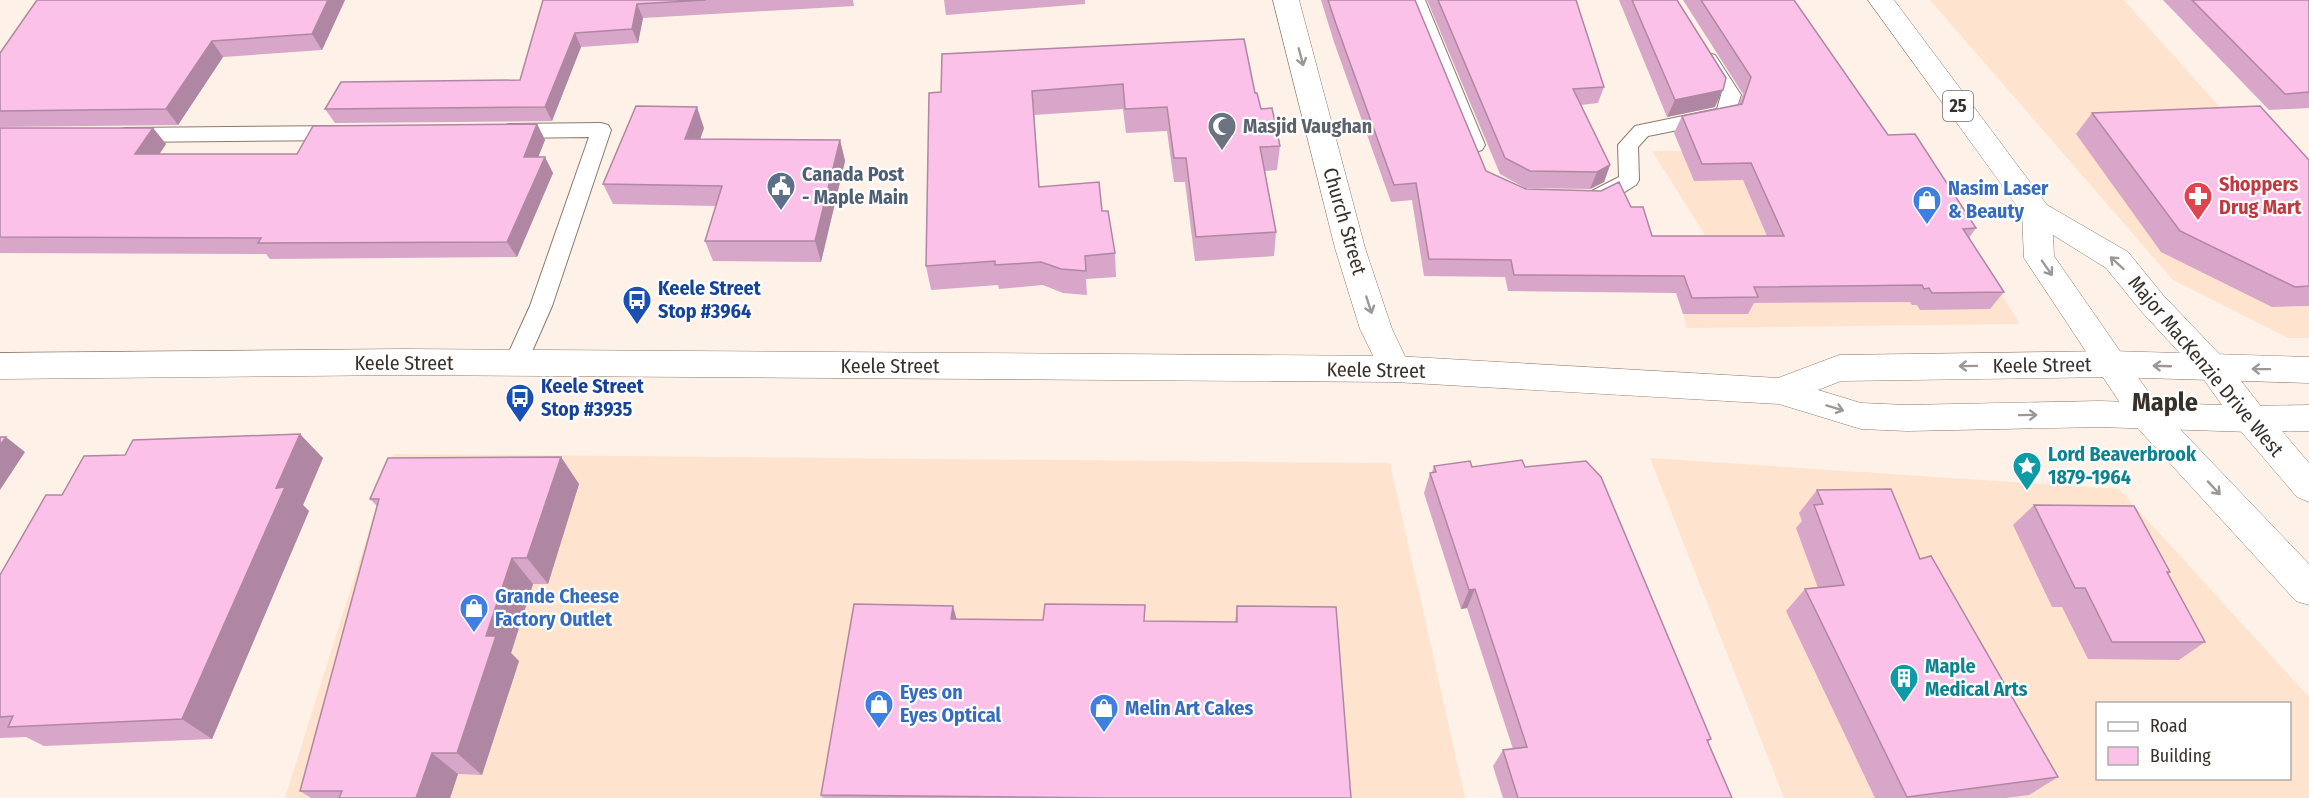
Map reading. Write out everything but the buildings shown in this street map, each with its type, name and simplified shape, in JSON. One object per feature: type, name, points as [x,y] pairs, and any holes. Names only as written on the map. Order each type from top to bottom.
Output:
[{"type":"main road","name":"Church Street","points":[[1286,0],[1350,248],[1376,329],[1395,369]]},
{"type":"main road","name":"Major MacKenzie Drive West","points":[[1881,0],[2037,212],[2117,260],[2152,303],[2213,368],[2251,419],[2309,487]]},
{"type":"main road","points":[[2037,212],[2039,258],[2145,415],[2309,589]]},
{"type":"main road","name":"Keele Street","points":[[0,366],[403,362],[1395,369],[1779,391],[1861,416],[2145,415],[2251,419],[2309,418]]},
{"type":"main road","name":"Keele Street","points":[[1779,391],[1839,368],[2111,364],[2309,370]]},
{"type":"lane","points":[[1416,0],[1481,160]]},
{"type":"lane","points":[[1573,198],[1594,199],[1629,180],[1628,145],[1642,130],[1726,114],[1731,95],[1695,38]]},
{"type":"lane","points":[[483,131],[601,130],[541,306],[515,364]]},
{"type":"lane","points":[[106,135],[365,132]]},
{"type":"shaded area","points":[[1930,0],[2124,0],[2309,207],[2309,338],[2288,338],[2173,280]]},
{"type":"shaded area","points":[[1909,149],[2020,324],[1687,328],[1664,240],[1705,235],[1652,151]]},
{"type":"shaded area","points":[[393,454],[1390,463],[1465,798],[285,798]]},
{"type":"shaded area","points":[[1650,458],[2119,489],[2309,697],[2309,798],[1784,798]]},
{"type":"place","name":"Masjid Vaughan","points":[[1222,152]]},
{"type":"place","name":"Canada Post - Maple Main","points":[[781,212]]},
{"type":"place","name":"Shoppers Drug Mart","points":[[2198,222]]},
{"type":"place","name":"Nasim Laser & Beauty","points":[[1927,226]]},
{"type":"place","name":"Keele Street Stop #3964","points":[[637,326]]},
{"type":"place","name":"Keele Street Stop #3935","points":[[520,424]]},
{"type":"place","name":"Lord Beaverbrook 1879-1964","points":[[2027,492]]},
{"type":"place","name":"Grande Cheese Factory Outlet","points":[[474,634]]},
{"type":"place","name":"Maple Medical Arts","points":[[1904,704]]},
{"type":"place","name":"Eyes on Eyes Optical","points":[[879,730]]},
{"type":"place","name":"Melin Art Cakes","points":[[1104,734]]},
{"type":"district","name":"Maple","points":[[2165,402]]}]
